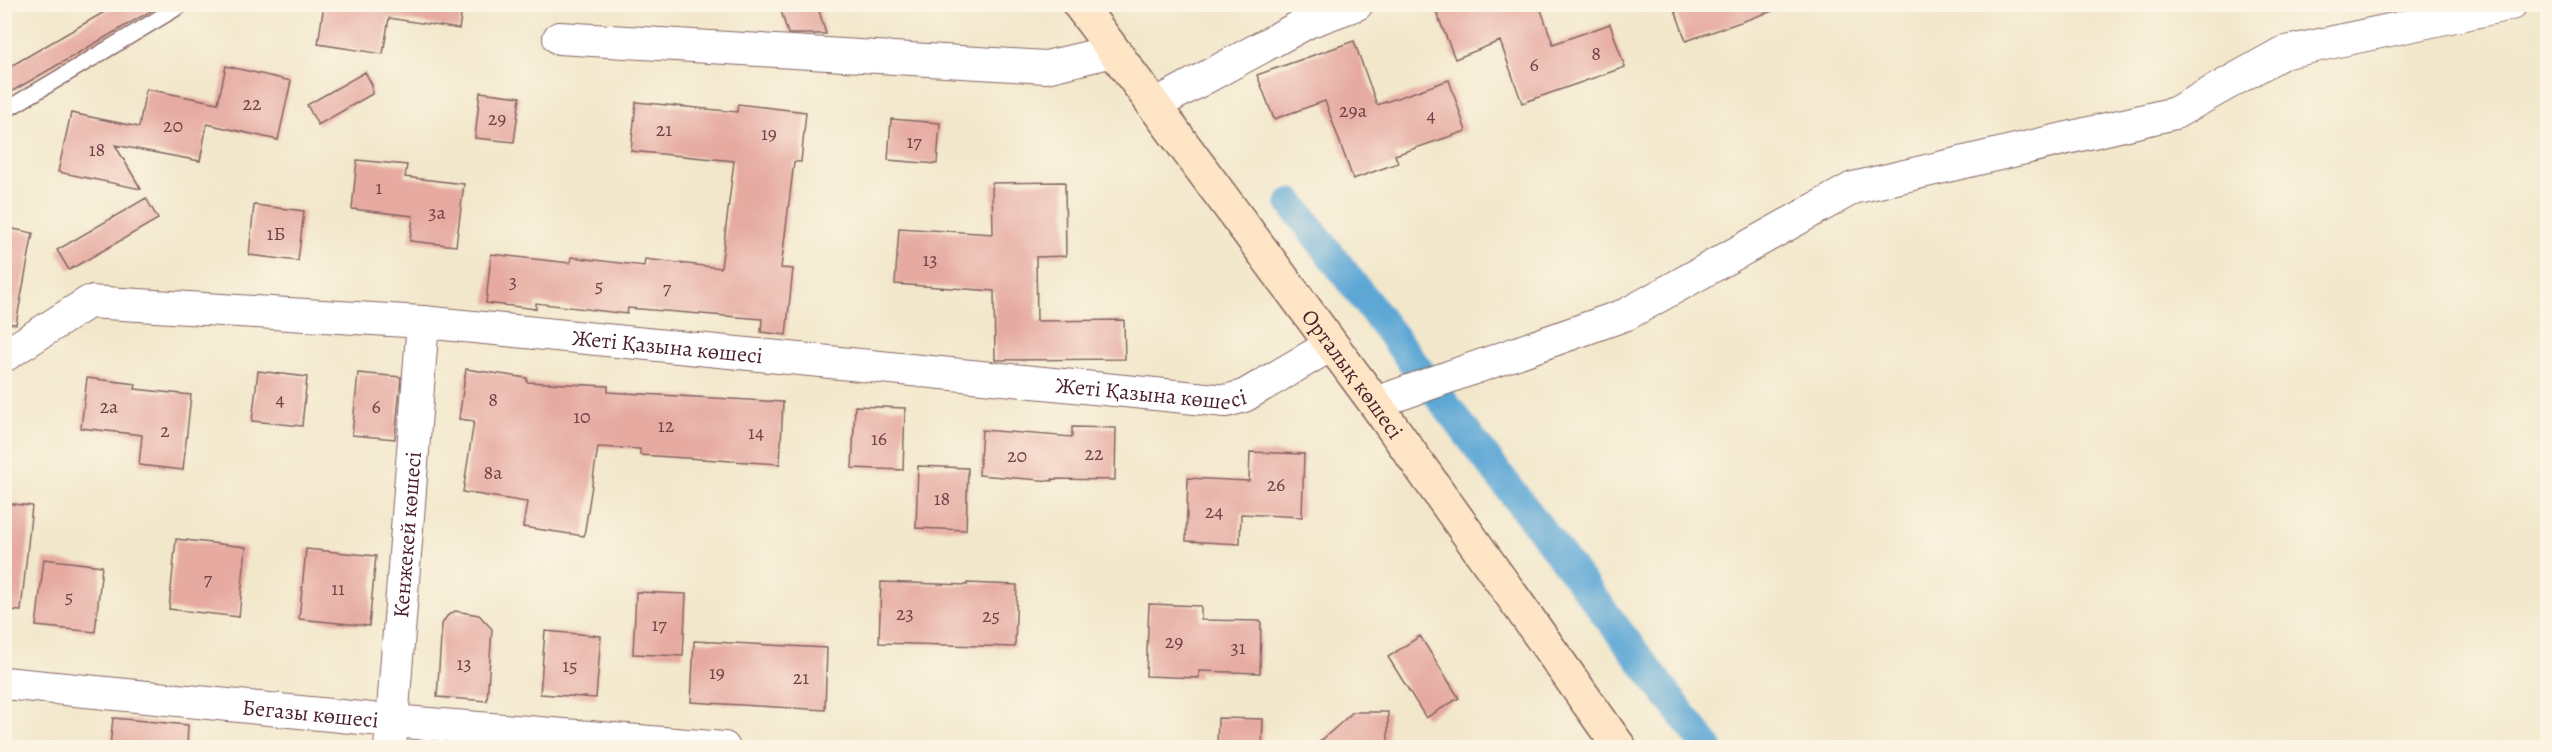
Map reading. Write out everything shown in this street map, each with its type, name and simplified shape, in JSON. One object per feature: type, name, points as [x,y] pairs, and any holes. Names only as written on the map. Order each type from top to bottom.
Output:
[{"type":"main road","name":"Орталық көшесі","points":[[1079,4],[1375,403],[1620,747]]},
{"type":"street","points":[[1153,106],[1308,22],[1357,4]]},
{"type":"street","points":[[1375,403],[1627,314],[1853,188],[2175,113],[2282,53],[2511,4]]},
{"type":"street","points":[[559,38],[1046,67],[1114,51]]},
{"type":"street","name":"Жеті Қазына көшесі","points":[[4,356],[88,302],[423,322],[1226,401],[1244,396],[1331,345]]},
{"type":"street","name":"Кенжекей көшесі","points":[[391,734],[423,322]]},
{"type":"street","name":"Бегазы көшесі","points":[[4,683],[391,734],[724,747]]},
{"type":"lane","points":[[4,111],[183,4]]},
{"type":"building","points":[[118,4],[163,4],[4,96],[4,70]]},
{"type":"building","points":[[324,4],[463,4],[459,29],[389,18],[383,54],[318,44]]},
{"type":"building","points":[[779,4],[817,4],[826,34],[788,34]]},
{"type":"building","points":[[1433,4],[1539,4],[1553,44],[1610,24],[1625,67],[1522,103],[1500,41],[1455,59]]},
{"type":"building","points":[[1673,4],[1780,4],[1781,8],[1686,41]]},
{"type":"building","points":[[1354,41],[1377,105],[1449,80],[1466,131],[1395,155],[1398,163],[1353,179],[1325,101],[1274,119],[1257,75]]},
{"type":"building","points":[[226,66],[291,81],[278,140],[207,124],[200,161],[115,145],[141,189],[58,172],[71,113],[139,127],[146,89],[218,103]]},
{"type":"building","points":[[365,72],[372,85],[372,94],[318,125],[307,105]]},
{"type":"building","points":[[480,92],[520,97],[514,142],[475,138]]},
{"type":"building","points":[[636,102],[737,112],[738,104],[806,112],[801,162],[794,162],[781,268],[793,269],[786,335],[761,332],[762,319],[628,308],[627,314],[536,303],[536,309],[486,303],[491,254],[570,263],[571,257],[644,266],[645,259],[721,268],[734,161],[631,151]]},
{"type":"building","points":[[891,119],[940,123],[937,164],[888,160]]},
{"type":"building","points":[[357,160],[407,165],[405,177],[464,184],[456,246],[410,241],[413,216],[352,209]]},
{"type":"building","points":[[1065,182],[1066,256],[1036,257],[1037,321],[1124,320],[1125,359],[995,360],[994,291],[895,284],[899,228],[993,234],[992,183]]},
{"type":"building","points":[[146,198],[158,219],[69,270],[57,250]]},
{"type":"building","points":[[254,205],[304,211],[298,261],[249,255]]},
{"type":"building","points":[[4,227],[33,233],[16,324],[4,323]]},
{"type":"building","points":[[466,369],[527,378],[527,382],[608,386],[608,392],[783,402],[780,464],[640,455],[640,449],[598,447],[584,536],[523,527],[527,502],[463,492],[474,421],[459,419]]},
{"type":"building","points":[[258,371],[307,377],[302,426],[252,421]]},
{"type":"building","points":[[358,373],[401,377],[395,439],[352,435]]},
{"type":"building","points":[[87,378],[136,384],[135,389],[191,395],[183,470],[139,465],[142,435],[81,428]]},
{"type":"building","points":[[855,406],[905,408],[903,470],[852,468]]},
{"type":"building","points":[[1072,427],[1116,428],[1115,480],[1052,479],[1052,481],[979,475],[982,430],[1072,437]]},
{"type":"building","points":[[1250,452],[1304,454],[1302,517],[1241,514],[1240,544],[1186,541],[1188,478],[1249,481]]},
{"type":"building","points":[[918,466],[968,468],[966,530],[916,528]]},
{"type":"building","points":[[4,503],[32,506],[21,611],[4,610]]},
{"type":"building","points":[[176,539],[246,547],[239,617],[169,609]]},
{"type":"building","points":[[306,549],[376,556],[369,626],[299,619]]},
{"type":"building","points":[[44,559],[102,566],[95,632],[36,626]]},
{"type":"building","points":[[881,582],[1017,585],[1015,647],[879,643]]},
{"type":"building","points":[[636,592],[686,594],[683,656],[633,654]]},
{"type":"building","points":[[1149,604],[1201,606],[1201,620],[1261,621],[1260,673],[1199,671],[1199,678],[1146,676]]},
{"type":"building","points":[[455,611],[479,615],[492,629],[487,701],[437,697],[442,624],[447,616]]},
{"type":"building","points":[[545,631],[601,636],[596,698],[540,694]]},
{"type":"building","points":[[1420,636],[1459,698],[1426,718],[1388,657]]},
{"type":"building","points":[[694,641],[827,648],[825,710],[691,702]]},
{"type":"building","points":[[1353,712],[1388,712],[1388,747],[1314,747]]},
{"type":"building","points":[[113,718],[188,725],[187,747],[110,747]]},
{"type":"building","points":[[1218,718],[1263,719],[1262,747],[1217,747]]},
{"type":"waterway","points":[[1291,203],[1708,748]]}]
